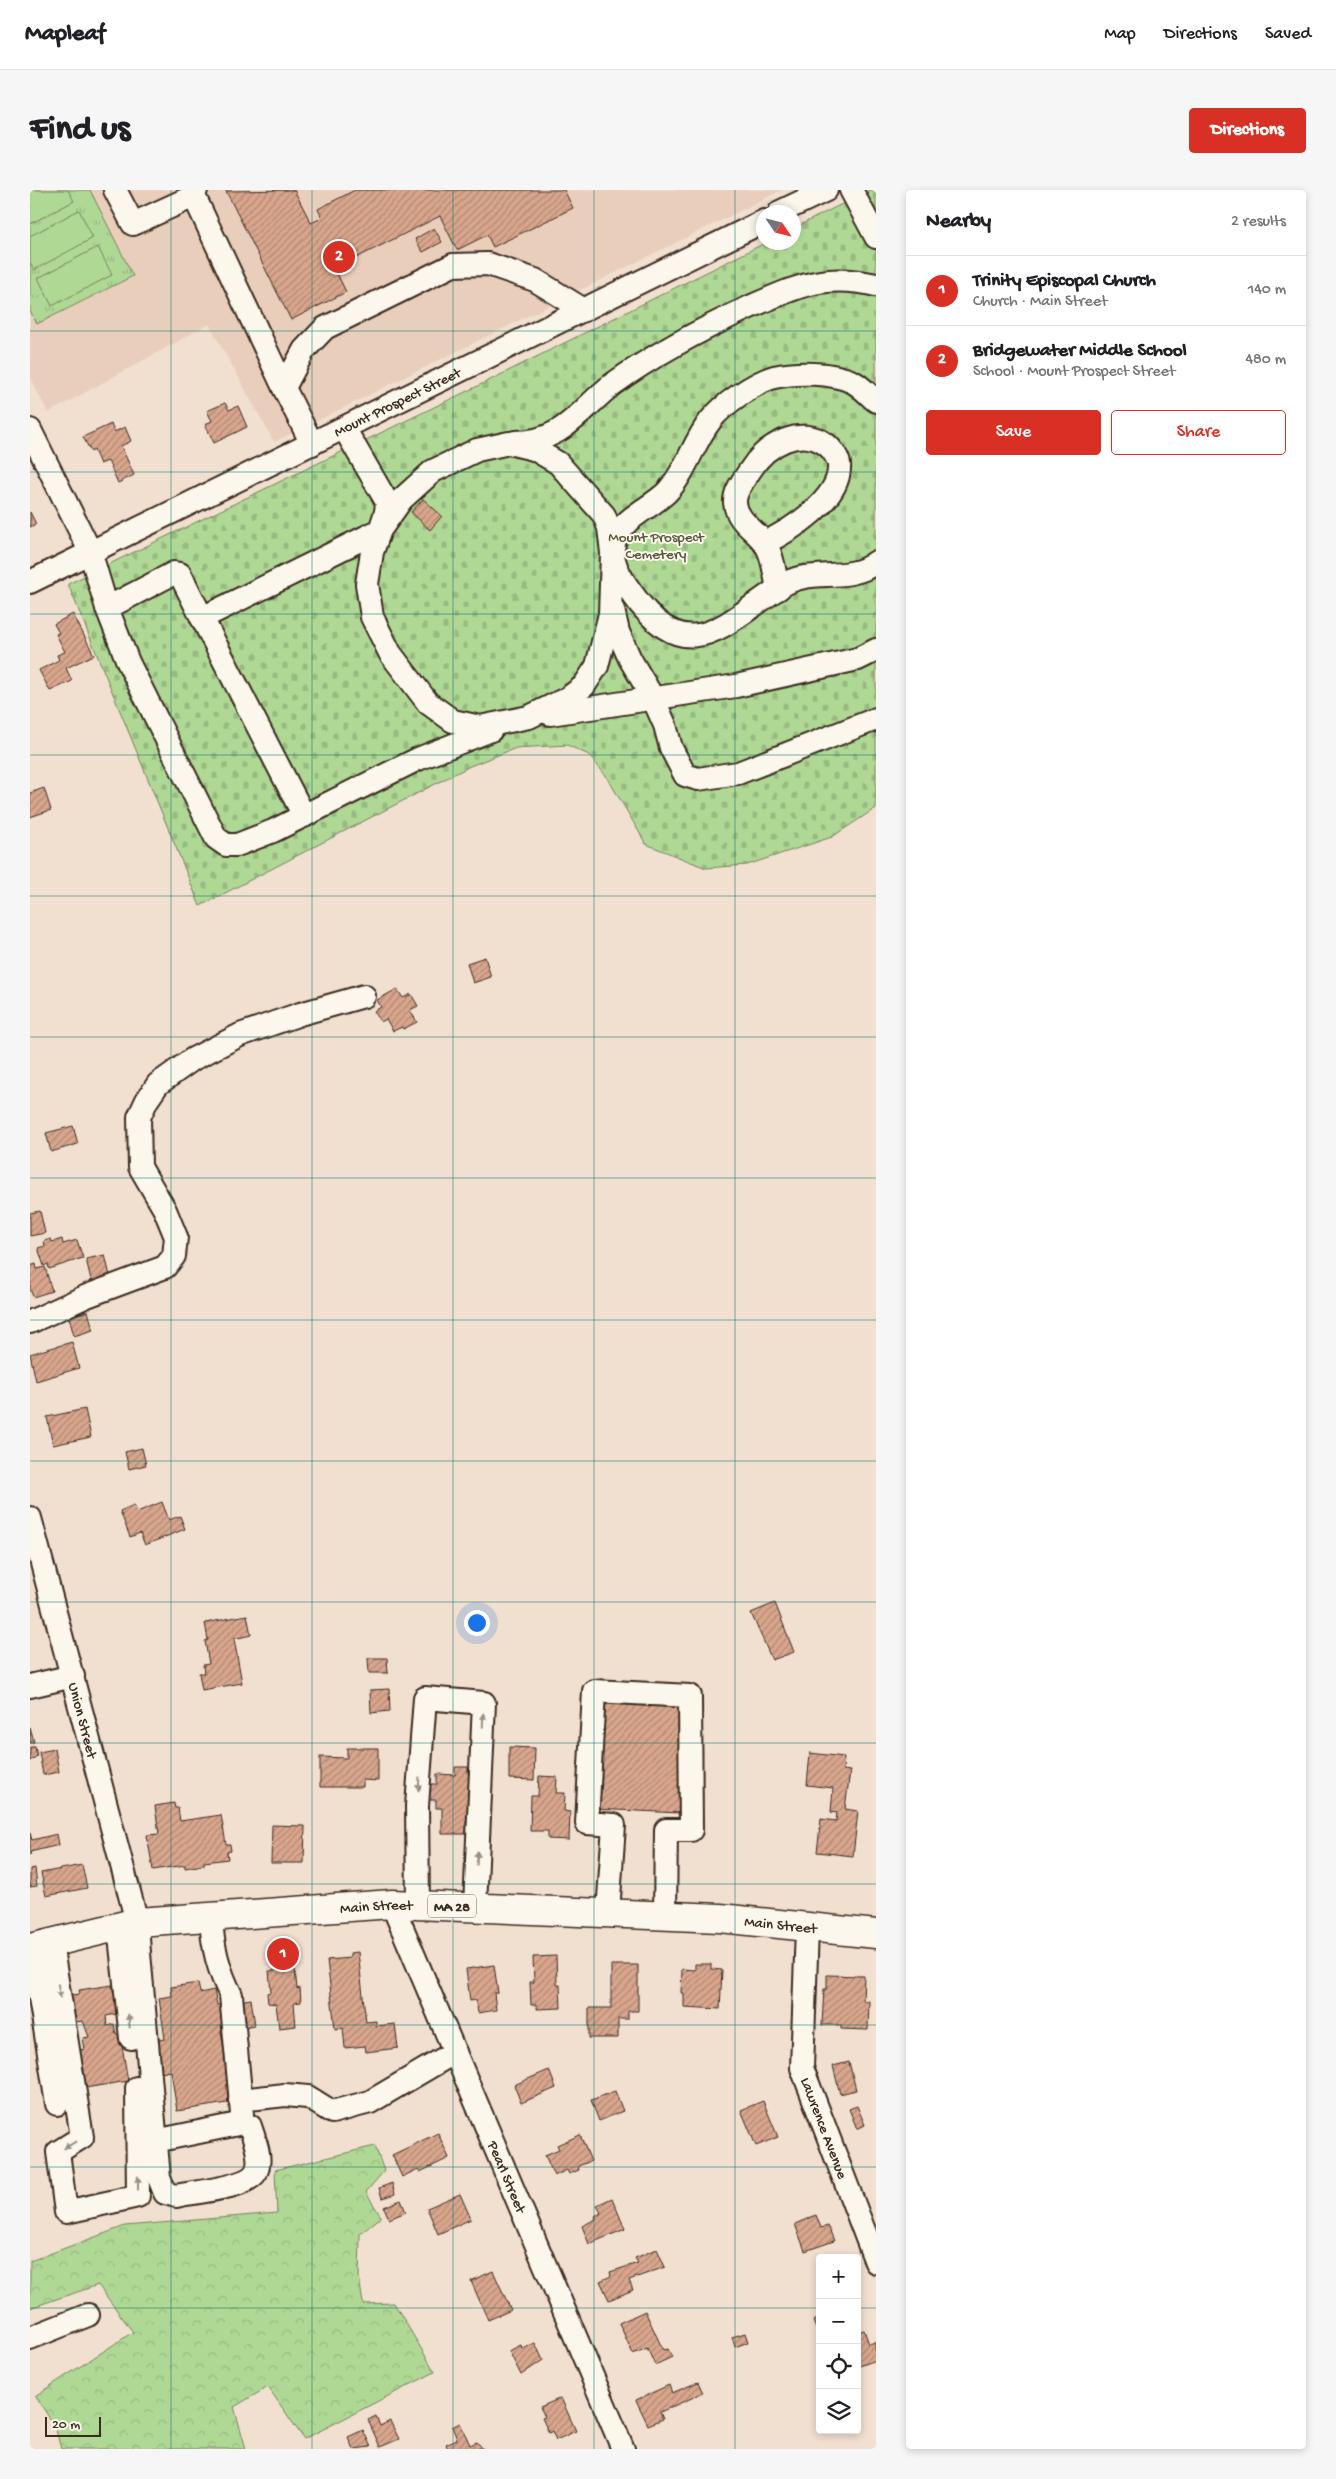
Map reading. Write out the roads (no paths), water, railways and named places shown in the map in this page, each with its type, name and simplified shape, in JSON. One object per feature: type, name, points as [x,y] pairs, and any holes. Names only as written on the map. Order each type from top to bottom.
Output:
[{"type":"main road","name":"Main Street","points":[[38,1946],[128,1925],[211,1917],[405,1904],[720,1918],[876,1934]]},
{"type":"street","points":[[115,190],[133,224],[195,193],[284,388],[312,444]]},
{"type":"street","points":[[788,205],[798,196],[826,190]]},
{"type":"street","points":[[851,190],[876,237]]},
{"type":"street","name":"Mount Prospect Street","points":[[30,582],[756,225]]},
{"type":"street","points":[[284,388],[304,350],[325,328],[453,265],[488,264],[535,280],[584,310]]},
{"type":"street","points":[[202,618],[380,530],[402,499],[433,471],[477,450],[509,442],[542,439],[561,430],[582,414],[610,386],[645,361],[730,316],[779,294],[820,282],[859,281],[876,285]]},
{"type":"street","points":[[30,430],[90,551],[107,608],[128,662],[216,838],[226,845],[237,845],[273,831],[418,759],[463,740],[529,717],[568,698],[584,686],[596,666],[604,642],[615,538],[627,523],[667,492],[682,470],[709,422],[729,400],[774,377],[828,375],[853,382],[876,401]]},
{"type":"street","points":[[344,428],[386,502],[386,512],[372,552],[367,584],[372,617],[390,653],[428,704],[453,721],[480,727],[529,717],[736,686],[858,659],[876,650]]},
{"type":"street","points":[[764,543],[786,533],[826,498],[833,484],[839,463],[830,448],[817,438],[804,436],[784,439],[757,459],[738,488],[735,502],[741,519],[764,543],[767,546],[778,588]]},
{"type":"street","points":[[509,442],[534,449],[558,463],[583,490],[604,515],[612,554],[621,578],[656,621],[678,635],[705,635],[735,620],[778,588],[799,577],[853,573],[876,562]]},
{"type":"street","points":[[107,608],[174,573],[180,574],[304,816]]},
{"type":"street","points":[[610,596],[618,632],[630,658],[653,698],[665,725],[671,748],[685,775],[698,779],[738,773],[876,719]]},
{"type":"street","points":[[30,1322],[87,1296],[165,1267],[174,1256],[176,1237],[165,1210],[140,1167],[139,1117],[146,1100],[158,1084],[193,1059],[240,1036],[300,1014],[364,996]]},
{"type":"street","name":"Union Street","points":[[30,1518],[73,1676],[128,1925]]},
{"type":"street","points":[[30,1686],[73,1676]]},
{"type":"street","points":[[608,1913],[614,1825],[587,1823],[594,1691],[690,1696],[690,1830],[666,1830],[665,1915]]},
{"type":"street","points":[[405,1904],[417,1806],[425,1698],[484,1703],[474,1907]]},
{"type":"street","name":"Pearl Street","points":[[405,1904],[455,2052],[624,2449]]},
{"type":"street","points":[[211,1917],[212,1941],[224,1982],[231,1995],[243,2123]]},
{"type":"street","points":[[38,1946],[82,2137],[58,2152],[66,2212],[138,2196],[137,2091],[128,1925]]},
{"type":"street","points":[[128,1925],[159,2178],[165,2193],[176,2196],[246,2182],[257,2171],[258,2154],[250,2126],[243,2123],[155,2141]]},
{"type":"street","name":"Lawrence Avenue","points":[[808,1928],[802,2068],[876,2262]]},
{"type":"street","points":[[38,1946],[57,2104]]},
{"type":"street","points":[[240,2100],[286,2095],[301,2096],[332,2112],[370,2102],[455,2052]]},
{"type":"street","points":[[30,2338],[88,2315]]},
{"type":"place","name":"Bridgewater Middle School","points":[[339,257]]},
{"type":"place","name":"Trinity Episcopal Church","points":[[283,1954]]},
{"type":"park label","name":"Mount Prospect Cemetery","points":[[656,544]]}]
